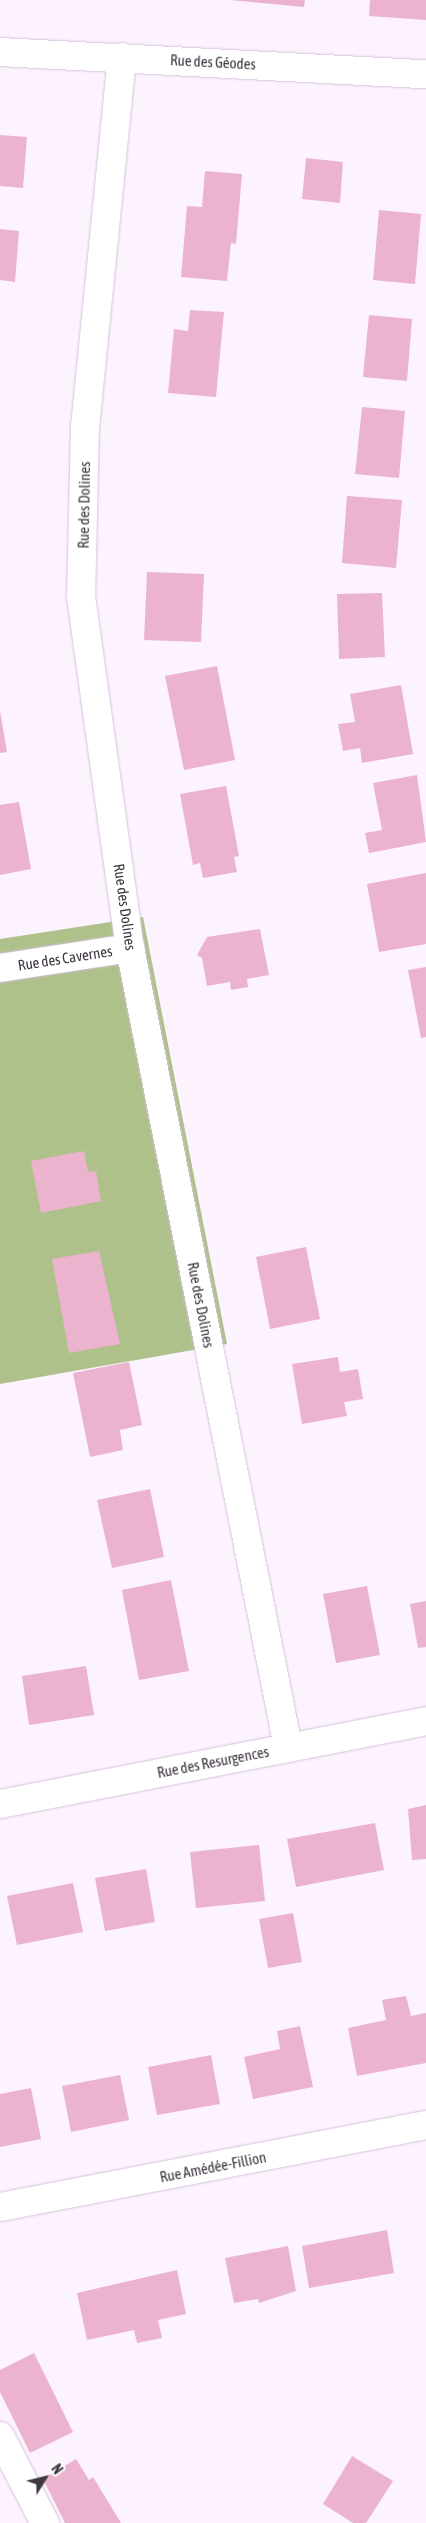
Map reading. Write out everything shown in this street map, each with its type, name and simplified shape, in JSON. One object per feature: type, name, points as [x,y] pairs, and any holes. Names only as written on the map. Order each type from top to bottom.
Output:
[{"type":"street","name":"Rue des Géodes","points":[[0,52],[426,74]]},
{"type":"street","name":"Rue des Dolines","points":[[122,57],[85,426],[82,596],[130,948],[288,1747]]},
{"type":"street","name":"Rue des Cavernes","points":[[0,968],[130,948]]},
{"type":"street","name":"Rue des Resurgences","points":[[0,1804],[426,1721]]},
{"type":"street","name":"Rue Amédée-Fillion","points":[[0,2207],[426,2125]]},
{"type":"street","points":[[0,2436],[44,2523]]},
{"type":"green space","points":[[143,917],[227,1344],[0,1384],[0,939]]},
{"type":"building","points":[[230,0],[305,0],[304,7]]},
{"type":"building","points":[[370,0],[426,0],[426,20],[369,16]]},
{"type":"building","points":[[0,135],[27,137],[23,188],[0,186]]},
{"type":"building","points":[[306,158],[343,162],[340,203],[302,199]]},
{"type":"building","points":[[205,171],[242,174],[236,244],[231,243],[227,281],[181,277],[187,206],[202,207]]},
{"type":"building","points":[[379,210],[421,214],[415,284],[373,280]]},
{"type":"building","points":[[0,229],[19,231],[15,282],[0,280]]},
{"type":"building","points":[[190,310],[224,312],[216,397],[168,393],[174,329],[188,331]]},
{"type":"building","points":[[369,315],[412,319],[407,381],[363,377]]},
{"type":"building","points":[[362,407],[405,411],[399,478],[355,474]]},
{"type":"building","points":[[347,496],[402,500],[396,568],[342,563]]},
{"type":"building","points":[[147,572],[204,574],[201,642],[144,640]]},
{"type":"building","points":[[382,593],[385,657],[339,659],[337,594]]},
{"type":"building","points":[[217,666],[235,760],[184,770],[165,676]]},
{"type":"building","points":[[401,685],[413,754],[362,763],[360,748],[343,751],[338,724],[355,722],[350,694]]},
{"type":"building","points":[[0,711],[7,752],[0,753]]},
{"type":"building","points":[[417,775],[426,842],[369,853],[365,833],[382,830],[373,783]]},
{"type":"building","points":[[226,786],[239,856],[234,857],[237,872],[203,878],[200,863],[193,865],[180,794]]},
{"type":"building","points":[[19,802],[31,869],[0,875],[0,805]]},
{"type":"building","points":[[426,873],[426,944],[379,952],[367,884]]},
{"type":"building","points":[[260,929],[269,975],[247,979],[248,987],[231,990],[230,982],[207,986],[202,958],[197,955],[207,937]]},
{"type":"building","points":[[426,967],[426,1037],[421,1038],[408,970]]},
{"type":"building","points":[[84,1151],[88,1172],[96,1171],[101,1201],[41,1213],[31,1161]]},
{"type":"building","points":[[306,1247],[320,1319],[270,1329],[256,1257]]},
{"type":"building","points":[[99,1251],[120,1344],[69,1353],[52,1259]]},
{"type":"building","points":[[338,1357],[340,1372],[358,1369],[363,1399],[344,1402],[347,1416],[302,1424],[292,1364]]},
{"type":"building","points":[[129,1362],[142,1425],[120,1430],[123,1450],[90,1457],[73,1373]]},
{"type":"building","points":[[150,1489],[164,1557],[112,1568],[97,1500]]},
{"type":"building","points":[[171,1580],[189,1671],[139,1680],[122,1590]]},
{"type":"building","points":[[367,1586],[380,1655],[336,1663],[323,1594]]},
{"type":"building","points":[[426,1601],[426,1647],[418,1648],[410,1604]]},
{"type":"building","points":[[86,1666],[94,1715],[29,1725],[22,1676]]},
{"type":"building","points":[[426,1805],[426,1859],[412,1860],[408,1809]]},
{"type":"building","points":[[375,1823],[384,1870],[296,1887],[287,1839]]},
{"type":"building","points":[[259,1845],[265,1901],[196,1908],[190,1852]]},
{"type":"building","points":[[146,1869],[155,1922],[105,1931],[95,1878]]},
{"type":"building","points":[[73,1883],[83,1932],[17,1945],[7,1896]]},
{"type":"building","points":[[293,1913],[302,1962],[268,1968],[259,1919]]},
{"type":"building","points":[[406,1996],[411,2016],[426,2013],[426,2063],[357,2076],[348,2028],[386,2020],[382,2000]]},
{"type":"building","points":[[300,2026],[313,2087],[253,2099],[244,2057],[280,2049],[277,2031]]},
{"type":"building","points":[[211,2055],[220,2104],[157,2115],[148,2067]]},
{"type":"building","points":[[120,2075],[129,2120],[71,2132],[62,2086]]},
{"type":"building","points":[[31,2088],[41,2139],[0,2147],[0,2094]]},
{"type":"building","points":[[387,2230],[394,2273],[309,2288],[302,2246]]},
{"type":"building","points":[[288,2246],[296,2291],[259,2303],[258,2299],[234,2303],[225,2258]]},
{"type":"building","points":[[177,2270],[186,2314],[158,2320],[162,2338],[137,2343],[134,2330],[87,2340],[77,2293]]},
{"type":"building","points":[[34,2353],[73,2432],[30,2453],[0,2392],[0,2370]]},
{"type":"building","points":[[352,2456],[393,2481],[366,2523],[353,2523],[323,2504]]},
{"type":"building","points":[[76,2459],[89,2480],[93,2477],[121,2523],[65,2523],[43,2479]]}]
